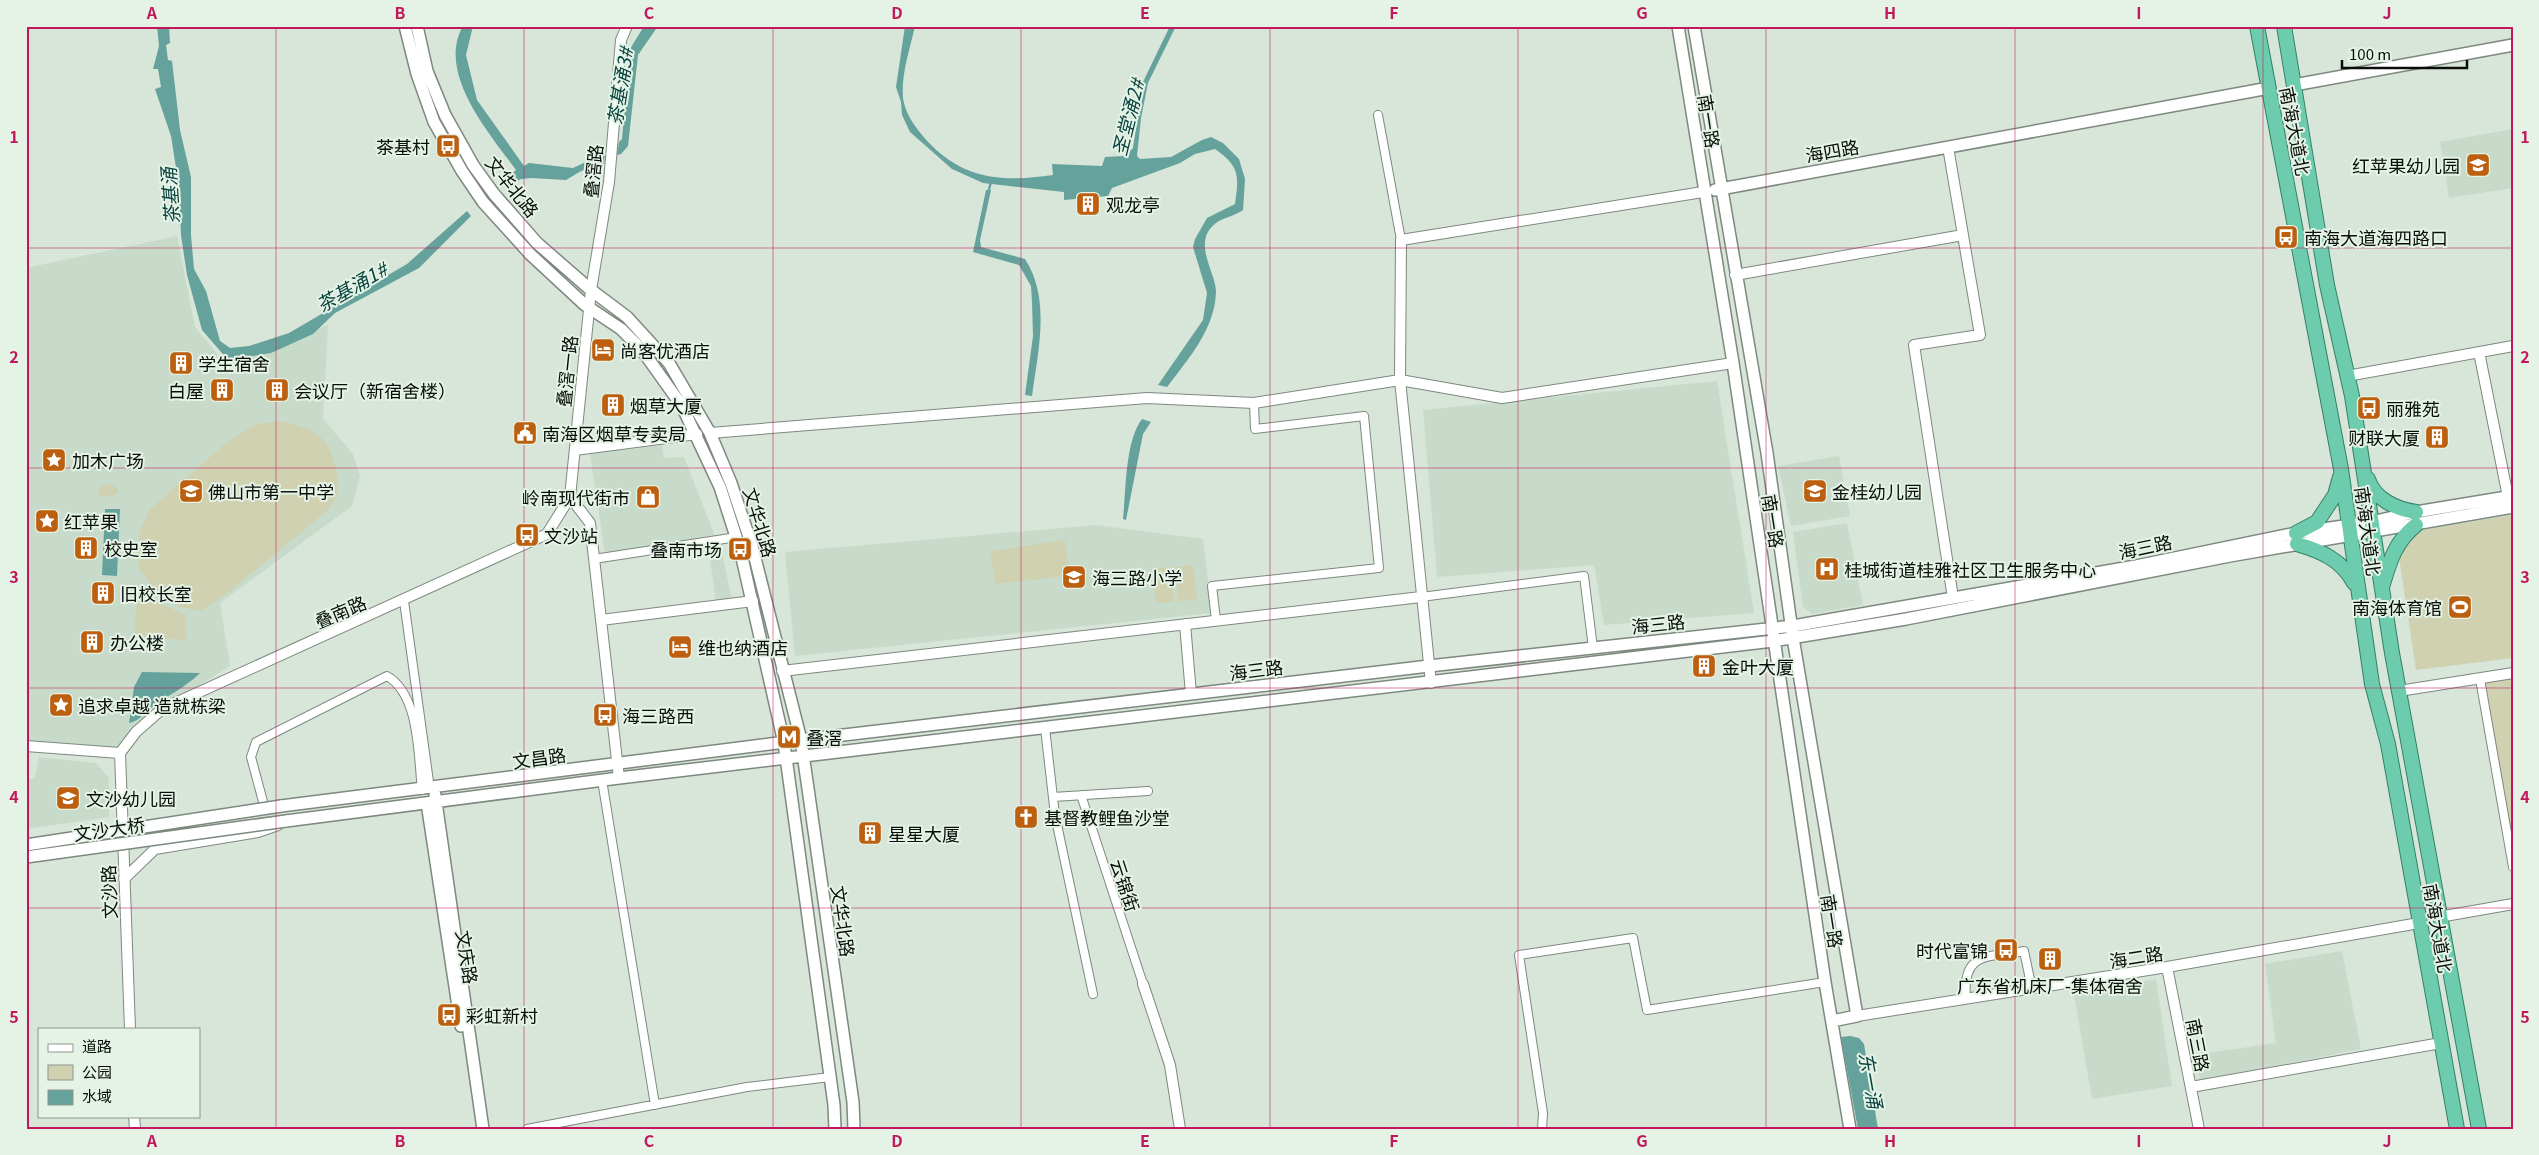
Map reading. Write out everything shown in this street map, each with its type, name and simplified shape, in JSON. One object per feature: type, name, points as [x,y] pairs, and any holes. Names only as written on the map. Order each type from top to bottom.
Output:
[{"type":"highway","name":"南海大道北","points":[[2258,26],[2341,469],[2372,684],[2388,744],[2457,1129]]},
{"type":"highway","name":"南海大道北","points":[[2284,26],[2327,284],[2347,376],[2363,465],[2399,692],[2479,1129]]},
{"type":"highway","points":[[2363,465],[2369,484],[2379,496],[2420,520],[2405,534],[2395,548],[2382,587]]},
{"type":"highway","points":[[2341,469],[2335,496],[2328,508],[2318,522],[2296,538],[2348,570],[2358,590]]},
{"type":"main road","name":"文华北路","points":[[405,26],[416,74],[434,122],[462,171],[483,202],[530,254],[589,308],[620,329],[642,350],[682,406],[697,434],[720,487],[736,537],[784,743],[830,1077],[835,1129]]},
{"type":"main road","name":"文华北路","points":[[417,26],[427,71],[445,115],[473,164],[494,194],[537,243],[591,290],[627,317],[669,363],[710,433],[731,483],[752,546],[782,671],[801,740],[853,1102],[854,1129]]},
{"type":"main road","name":"南一路","points":[[1678,26],[1703,192],[1733,363],[1825,982],[1850,1129]]},
{"type":"main road","name":"南一路","points":[[1694,26],[1720,189],[1767,453],[1793,632],[1857,1016]]},
{"type":"main road","points":[[2294,85],[2513,45]]},
{"type":"main road","name":"海四路","points":[[1703,192],[2269,88]]},
{"type":"main road","points":[[2420,520],[2511,500]]},
{"type":"main road","points":[[2420,520],[2511,500]]},
{"type":"main road","name":"海三路","points":[[786,759],[1774,641],[1793,632],[1953,598],[2296,538],[2420,520]]},
{"type":"main road","name":"海三路","points":[[801,740],[1429,666],[1773,628],[1793,632],[1906,619],[2296,538]]},
{"type":"main road","points":[[956,722],[959,738]]},
{"type":"main road","name":"文昌路","points":[[281,806],[428,789],[801,740]]},
{"type":"main road","name":"文昌路","points":[[286,821],[602,780],[786,759]]},
{"type":"main road","points":[[428,789],[431,803]]},
{"type":"main road","name":"文庆路","points":[[431,803],[446,869],[483,1129]]},
{"type":"main road","name":"文庆路","points":[[431,803],[476,1129]]},
{"type":"main road","name":"文沙大桥","points":[[26,845],[281,806]]},
{"type":"main road","name":"文沙大桥","points":[[26,857],[286,821]]},
{"type":"main road","points":[[1832,1021],[1857,1016]]},
{"type":"street","name":"叠滘路","points":[[591,290],[608,182],[621,40],[628,26]]},
{"type":"street","points":[[1378,115],[1401,240],[1400,380],[1431,683]]},
{"type":"street","points":[[1948,147],[1980,335],[1914,346],[1953,598]]},
{"type":"street","name":"海四路","points":[[1401,240],[1703,192]]},
{"type":"street","points":[[1735,274],[1963,235]]},
{"type":"street","points":[[589,308],[591,290]]},
{"type":"street","name":"叠滘一路","points":[[570,497],[589,308]]},
{"type":"street","points":[[2347,376],[2513,346]]},
{"type":"street","points":[[2479,352],[2511,500]]},
{"type":"street","points":[[710,433],[1146,398],[1254,403],[1400,380],[1502,398],[1733,363]]},
{"type":"street","points":[[1216,620],[1212,586],[1379,568],[1364,416],[1255,429],[1254,403]]},
{"type":"street","points":[[575,450],[697,434]]},
{"type":"street","points":[[570,497],[590,524],[619,778]]},
{"type":"street","name":"叠南路","points":[[120,753],[136,732],[162,709],[237,673],[404,601],[547,534],[570,497]]},
{"type":"street","points":[[594,559],[736,537]]},
{"type":"street","points":[[782,671],[1421,597],[1584,576],[1593,648]]},
{"type":"street","points":[[404,601],[428,789]]},
{"type":"street","points":[[601,620],[752,601]]},
{"type":"street","points":[[1185,624],[1191,694]]},
{"type":"street","points":[[2399,692],[2513,673]]},
{"type":"street","points":[[265,809],[251,757],[256,742],[387,676],[395,681],[413,713],[428,789]]},
{"type":"street","points":[[2480,679],[2513,867]]},
{"type":"street","points":[[1045,728],[1053,797],[1093,994]]},
{"type":"street","points":[[26,746],[120,753]]},
{"type":"street","name":"文沙路","points":[[120,753],[130,1028]]},
{"type":"street","points":[[602,780],[655,1104]]},
{"type":"street","points":[[1053,797],[1148,791]]},
{"type":"street","name":"云锦街","points":[[1081,794],[1143,984]]},
{"type":"street","points":[[124,879],[155,849],[258,832],[286,821]]},
{"type":"street","points":[[2439,917],[2513,904]]},
{"type":"street","name":"海二路","points":[[1857,1016],[2167,967],[2419,923]]},
{"type":"street","points":[[1542,1129],[1544,1113],[1519,955],[1633,938],[1646,1010],[1825,982]]},
{"type":"street","points":[[1966,999],[1968,971],[1979,958],[2024,951],[2032,989]]},
{"type":"street","name":"南三路","points":[[2167,967],[2199,1129]]},
{"type":"street","points":[[1143,984],[1170,1066],[1180,1129]]},
{"type":"street","points":[[2191,1087],[2441,1043]]},
{"type":"street","points":[[527,1129],[747,1087],[830,1077]]},
{"type":"shaded area","name":"红苹果幼儿园","points":[[2513,129],[2513,188],[2449,198],[2440,142]]},
{"type":"shaded area","name":"佛山市第一中学","points":[[177,236],[195,327],[226,364],[328,325],[323,419],[353,454],[360,476],[352,506],[220,603],[230,666],[162,709],[120,753],[26,744],[26,268]]},
{"type":"shaded area","points":[[1717,381],[1754,613],[1604,625],[1594,565],[1437,577],[1423,410]]},
{"type":"shaded area","name":"岭南现代街市","points":[[662,445],[664,458],[684,457],[715,536],[710,540],[605,554],[590,454]]},
{"type":"shaded area","name":"金桂幼儿园","points":[[1839,456],[1850,516],[1791,526],[1778,466]]},
{"type":"shaded area","name":"桂城街道桂雅社区卫生服务中心","points":[[1847,523],[1863,605],[1812,614],[1803,607],[1793,532]]},
{"type":"shaded area","name":"海三路小学","points":[[1096,525],[1203,539],[1212,613],[795,656],[785,552]]},
{"type":"shaded area","points":[[720,544],[732,600],[716,602],[708,546]]},
{"type":"shaded area","name":"文沙幼儿园","points":[[39,757],[96,763],[109,778],[109,817],[26,829],[26,780],[35,778]]},
{"type":"shaded area","points":[[2342,951],[2361,1049],[2200,1081],[2194,1055],[2276,1043],[2265,964]]},
{"type":"shaded area","points":[[2156,979],[2172,1086],[2092,1099],[2074,995]]},
{"type":"green space","points":[[281,421],[310,430],[323,440],[331,454],[338,478],[337,493],[334,500],[328,510],[224,596],[201,611],[179,607],[153,589],[139,568],[137,554],[140,531],[150,509],[232,438],[257,424]]},
{"type":"green space","points":[[108,484],[117,488],[119,492],[112,496],[99,497],[98,490],[102,485]]},
{"type":"green space","name":"南海体育馆","points":[[2513,515],[2513,658],[2416,670],[2399,557],[2406,542],[2417,531]]},
{"type":"green space","points":[[1065,540],[1070,576],[995,584],[990,551]]},
{"type":"green space","points":[[1193,565],[1197,600],[1178,601],[1175,567]]},
{"type":"green space","points":[[1170,567],[1174,602],[1156,603],[1152,569]]},
{"type":"green space","points":[[136,592],[185,615],[186,640],[135,637]]},
{"type":"green space","points":[[2513,673],[2513,867],[2480,679]]},
{"type":"water","points":[[157,26],[169,26],[170,43],[166,45],[168,60],[172,61],[180,130],[191,177],[191,235],[194,269],[206,291],[220,341],[230,348],[249,346],[289,333],[407,264],[467,211],[471,216],[419,268],[335,313],[313,334],[271,353],[228,360],[202,330],[187,275],[181,235],[179,187],[171,136],[155,89],[161,87],[158,69],[153,69],[159,46]]},
{"type":"water","points":[[463,26],[473,26],[466,55],[477,100],[524,166],[529,163],[573,168],[605,153],[604,164],[581,171],[566,180],[531,178],[521,179],[512,184],[506,179],[516,170],[481,121],[461,83],[456,63],[456,44]]},
{"type":"water","points":[[644,26],[658,26],[638,55],[628,146],[621,154],[617,155],[619,142],[622,139],[630,49]]},
{"type":"water","points":[[905,26],[915,26],[905,71],[903,98],[910,118],[916,127],[936,150],[950,161],[965,169],[981,174],[1015,178],[1053,175],[1052,164],[1102,166],[1105,157],[1125,156],[1133,148],[1143,82],[1170,26],[1176,26],[1148,83],[1141,118],[1137,156],[1140,159],[1171,157],[1211,137],[1223,143],[1239,159],[1245,179],[1243,210],[1216,223],[1205,239],[1205,248],[1216,292],[1211,319],[1199,343],[1167,387],[1158,385],[1203,320],[1207,293],[1193,247],[1195,239],[1207,218],[1235,204],[1237,179],[1236,172],[1229,161],[1215,149],[1195,154],[1180,163],[1112,188],[1108,196],[1064,200],[1064,192],[983,183],[952,169],[910,132],[902,115],[901,102],[896,87]]},
{"type":"water","points":[[986,190],[991,190],[980,240],[981,247],[1025,259],[1038,291],[1040,326],[1032,396],[1025,395],[1033,336],[1031,286],[1019,265],[973,252]]},
{"type":"water","points":[[1142,419],[1151,422],[1143,434],[1126,520],[1123,519],[1129,453],[1136,428]]},
{"type":"water","points":[[105,509],[120,509],[117,576],[102,575]]},
{"type":"water","points":[[142,672],[200,673],[152,707],[140,718],[129,723],[134,687]]},
{"type":"water","points":[[1841,1037],[1859,1038],[1864,1044],[1878,1129],[1858,1129]]},
{"type":"waterway","points":[[988,193],[991,182]]},
{"type":"place","name":"茶基村","points":[[448,146]]},
{"type":"place","name":"红苹果幼儿园","points":[[2478,165]]},
{"type":"place","name":"观龙亭","points":[[1088,204]]},
{"type":"place","name":"南海大道海四路口","points":[[2286,237]]},
{"type":"place","name":"尚客优酒店","points":[[603,350]]},
{"type":"place","name":"学生宿舍","points":[[181,363]]},
{"type":"place","name":"白屋","points":[[222,390]]},
{"type":"place","name":"会议厅（新宿舍楼）","points":[[277,390]]},
{"type":"place","name":"烟草大厦","points":[[613,405]]},
{"type":"place","name":"丽雅苑","points":[[2369,408]]},
{"type":"place","name":"南海区烟草专卖局","points":[[525,433]]},
{"type":"place","name":"财联大厦","points":[[2437,437]]},
{"type":"place","name":"加木广场","points":[[54,460]]},
{"type":"place","name":"佛山市第一中学","points":[[191,491]]},
{"type":"place","name":"金桂幼儿园","points":[[1815,491]]},
{"type":"place","name":"岭南现代街市","points":[[648,497]]},
{"type":"place","name":"红苹果","points":[[47,521]]},
{"type":"place","name":"文沙站","points":[[527,535]]},
{"type":"place","name":"校史室","points":[[86,548]]},
{"type":"place","name":"叠南市场","points":[[740,549]]},
{"type":"place","name":"桂城街道桂雅社区卫生服务中心","points":[[1827,569]]},
{"type":"place","name":"海三路小学","points":[[1074,577]]},
{"type":"place","name":"旧校长室","points":[[103,593]]},
{"type":"place","name":"南海体育馆","points":[[2460,607]]},
{"type":"place","name":"办公楼","points":[[92,642]]},
{"type":"place","name":"维也纳酒店","points":[[680,647]]},
{"type":"place","name":"金叶大厦","points":[[1704,666]]},
{"type":"place","name":"追求卓越 造就栋梁","points":[[61,705]]},
{"type":"place","name":"海三路西","points":[[605,715]]},
{"type":"place","name":"叠滘","points":[[789,737]]},
{"type":"place","name":"文沙幼儿园","points":[[68,798]]},
{"type":"place","name":"基督教鲤鱼沙堂","points":[[1026,817]]},
{"type":"place","name":"星星大厦","points":[[870,833]]},
{"type":"place","name":"时代富锦","points":[[2006,950]]},
{"type":"place","name":"广东省机床厂-集体宿舍","points":[[2050,959]]},
{"type":"place","name":"彩虹新村","points":[[449,1015]]},
{"type":"water label","name":"茶基涌3#","points":[[619,86]]},
{"type":"water label","name":"圣堂涌2#","points":[[1127,117]]},
{"type":"water label","name":"茶基涌","points":[[169,196]]},
{"type":"water label","name":"茶基涌1#","points":[[351,286]]},
{"type":"water label","name":"东一涌","points":[[1872,1080]]}]
